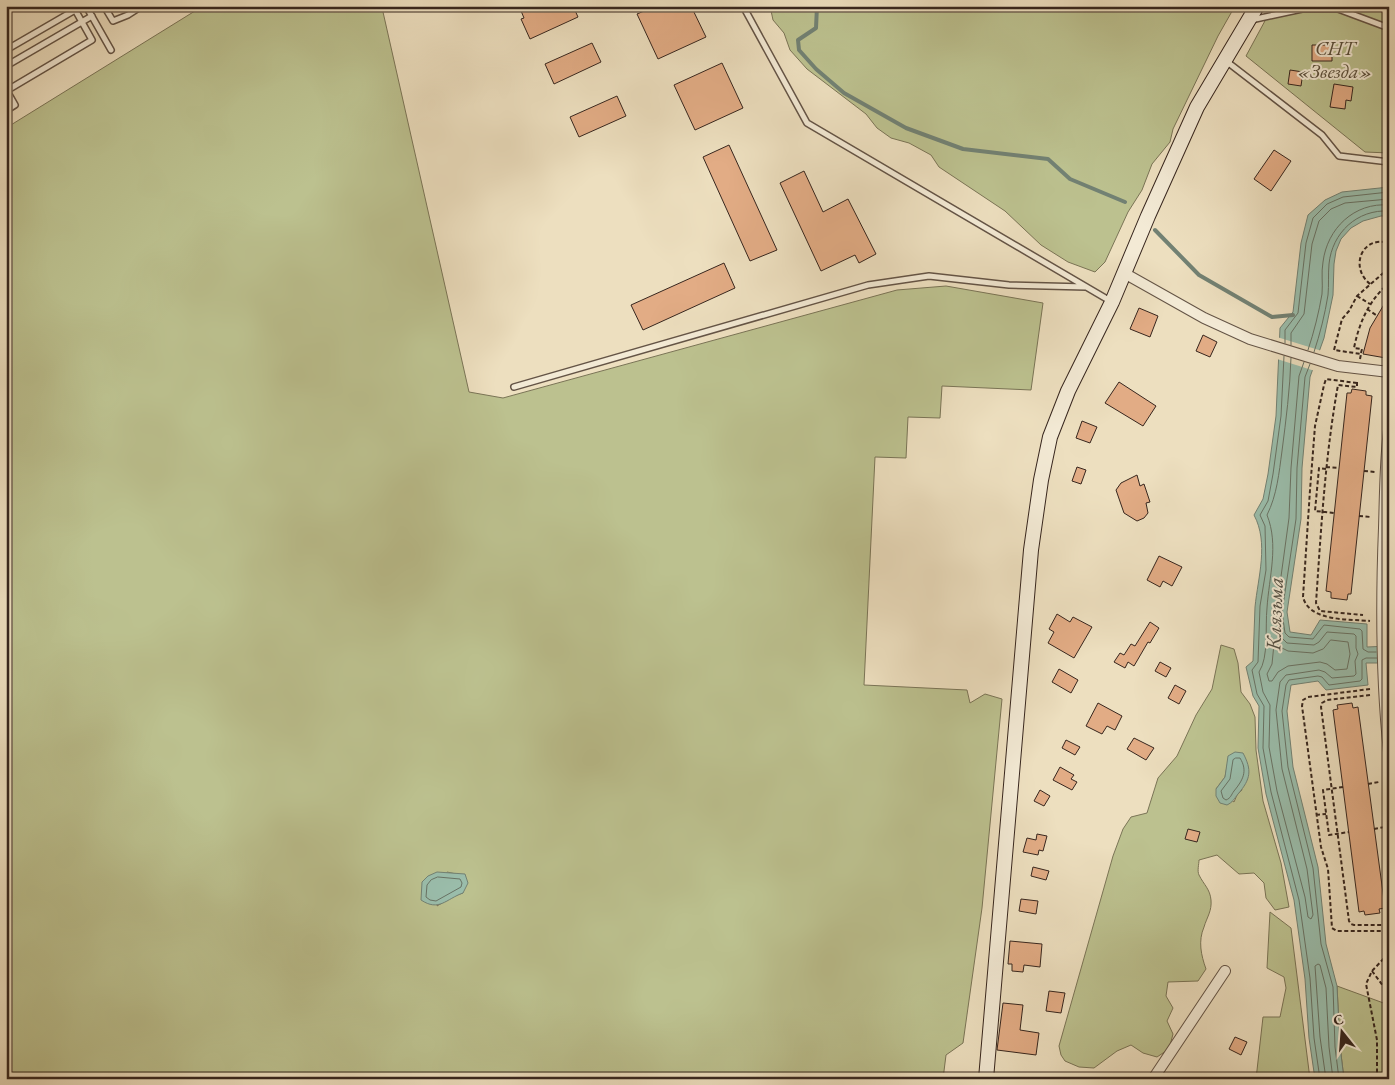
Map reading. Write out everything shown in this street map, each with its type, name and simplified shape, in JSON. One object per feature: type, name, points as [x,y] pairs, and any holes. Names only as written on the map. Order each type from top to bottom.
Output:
[{"type":"street","points":[[986,1079],[1031,550],[1041,480],[1050,437],[1068,391],[1112,302],[1148,216],[1198,107],[1257,6]]},
{"type":"street","points":[[1124,273],[1204,318],[1250,339],[1338,366],[1389,372]]},
{"type":"street","points":[[1389,430],[1384,629],[1382,643],[1389,752]]},
{"type":"street","points":[[1154,1079],[1225,971]]},
{"type":"lane","points":[[86,6],[111,50]]},
{"type":"lane","points":[[104,6],[113,21],[128,15],[142,6]]},
{"type":"lane","points":[[742,6],[807,123],[1112,302]]},
{"type":"lane","points":[[6,50],[74,8],[92,40],[6,91],[15,105],[7,110]]},
{"type":"lane","points":[[1249,20],[1302,8],[1338,10],[1389,28]]},
{"type":"lane","points":[[6,66],[92,16]]},
{"type":"lane","points":[[1225,60],[1322,135],[1339,156],[1389,162]]},
{"type":"lane","points":[[514,387],[868,285],[929,276],[1009,285],[1086,287]]},
{"type":"path","points":[[1370,284],[1361,275],[1360,256],[1373,243],[1389,243]]},
{"type":"path","points":[[1389,268],[1358,296],[1349,312],[1342,319],[1334,350],[1360,354],[1362,349],[1354,348],[1358,331],[1370,304],[1389,283]]},
{"type":"path","points":[[1358,296],[1370,304]]},
{"type":"path","points":[[1367,309],[1376,315]]},
{"type":"path","points":[[1358,378],[1356,387],[1338,385],[1326,468],[1316,603],[1317,608],[1320,610],[1363,615]]},
{"type":"path","points":[[1357,383],[1326,379],[1316,426],[1310,490],[1304,601],[1320,616],[1384,629]]},
{"type":"path","points":[[1334,513],[1316,511],[1319,468],[1339,468]]},
{"type":"path","points":[[1364,471],[1375,472]]},
{"type":"path","points":[[1310,490],[1317,491]]},
{"type":"path","points":[[1359,516],[1371,517]]},
{"type":"path","points":[[1370,689],[1308,697],[1303,700],[1302,706],[1321,847],[1328,869],[1332,925],[1334,930],[1389,931]]},
{"type":"path","points":[[1370,695],[1322,702],[1321,707],[1350,924],[1389,925]]},
{"type":"path","points":[[1368,784],[1379,782]]},
{"type":"path","points":[[1343,787],[1323,790],[1326,814],[1329,835],[1349,832]]},
{"type":"path","points":[[1316,815],[1326,814]]},
{"type":"path","points":[[1374,829],[1385,827]]},
{"type":"path","points":[[1377,1079],[1377,1040],[1366,984],[1372,971],[1389,954]]},
{"type":"path","points":[[1372,971],[1389,994]]},
{"type":"green space","points":[[203,6],[385,6],[383,12],[469,392],[503,398],[897,290],[946,286],[1043,303],[1031,390],[942,386],[940,418],[908,417],[906,458],[875,457],[864,685],[967,690],[970,703],[985,694],[1002,699],[982,908],[963,1043],[946,1055],[943,1079],[6,1079],[6,128]],"holes":[[[447,872],[456,874],[463,893],[437,906]]]},
{"type":"green space","points":[[770,6],[1235,6],[1218,36],[1173,129],[1170,142],[1152,164],[1142,190],[1128,212],[1105,262],[1095,272],[1068,262],[1041,245],[1005,211],[939,167],[931,155],[909,143],[891,138],[877,128],[866,114],[807,69],[790,50],[784,33],[773,20]]},
{"type":"green space","name":"СНТ «Звезда»","points":[[1273,6],[1389,6],[1389,153],[1365,152],[1246,56]]},
{"type":"green space","points":[[1221,645],[1234,649],[1238,663],[1241,692],[1250,704],[1255,717],[1256,750],[1263,801],[1281,863],[1289,907],[1275,910],[1266,898],[1264,883],[1254,873],[1239,874],[1217,855],[1199,860],[1198,873],[1208,890],[1211,900],[1210,911],[1202,932],[1201,943],[1206,969],[1198,981],[1168,982],[1166,996],[1173,1008],[1167,1021],[1173,1034],[1169,1049],[1157,1057],[1143,1053],[1131,1045],[1117,1051],[1094,1068],[1079,1067],[1065,1061],[1059,1046],[1113,856],[1123,829],[1131,817],[1147,813],[1158,778],[1177,756],[1196,715],[1212,689]],"holes":[[[1229,756],[1242,790],[1234,802],[1216,789],[1225,777]]]},
{"type":"green space","points":[[1270,912],[1291,928],[1310,1079],[1256,1079],[1263,1017],[1280,1017],[1286,988],[1284,977],[1267,968]]},
{"type":"green space","points":[[1337,986],[1389,1005],[1389,1079],[1344,1079],[1340,1046]]},
{"type":"water","name":"Клязьма","points":[[1389,187],[1389,216],[1381,216],[1363,221],[1351,228],[1341,239],[1336,251],[1333,295],[1324,338],[1310,377],[1302,468],[1301,519],[1287,612],[1290,632],[1311,635],[1320,620],[1367,624],[1367,647],[1389,646],[1389,663],[1366,663],[1368,685],[1326,690],[1318,681],[1291,685],[1287,711],[1293,767],[1318,867],[1326,944],[1337,986],[1340,1046],[1344,1079],[1315,1079],[1309,1038],[1305,979],[1294,900],[1266,794],[1258,748],[1259,706],[1253,696],[1246,667],[1253,661],[1255,607],[1262,549],[1261,537],[1254,515],[1263,499],[1268,474],[1276,416],[1280,328],[1293,312],[1301,243],[1308,215],[1325,200],[1342,192]]},
{"type":"water","points":[[1235,752],[1243,753],[1248,764],[1249,774],[1246,784],[1232,802],[1227,805],[1220,803],[1216,796],[1216,789],[1225,777],[1228,756]]},
{"type":"water","points":[[437,872],[465,874],[468,883],[463,893],[438,905],[421,900],[422,882],[428,876]]},
{"type":"pier","points":[[1277,337],[1322,351],[1315,371],[1277,359]]},
{"type":"building","points":[[519,6],[573,6],[578,17],[530,39],[521,19],[524,18]]},
{"type":"building","points":[[656,6],[691,6],[706,37],[658,59],[637,14]]},
{"type":"building","points":[[592,43],[601,62],[554,84],[545,64]]},
{"type":"building","points":[[1312,45],[1332,45],[1332,61],[1312,61]]},
{"type":"building","points":[[722,63],[743,108],[695,130],[674,85]]},
{"type":"building","points":[[1290,70],[1303,72],[1301,86],[1288,84]]},
{"type":"building","points":[[1334,84],[1353,87],[1351,101],[1346,100],[1345,109],[1330,107]]},
{"type":"building","points":[[617,96],[626,116],[579,137],[570,117]]},
{"type":"building","points":[[729,145],[777,250],[750,261],[703,157]]},
{"type":"building","points":[[1274,150],[1291,161],[1271,191],[1254,179]]},
{"type":"building","points":[[804,171],[823,212],[848,199],[876,254],[859,263],[855,255],[821,271],[780,183]]},
{"type":"building","points":[[724,263],[735,288],[643,330],[631,305]]},
{"type":"building","points":[[1389,296],[1389,348],[1386,358],[1363,354],[1370,328]]},
{"type":"building","points":[[1139,308],[1158,316],[1150,337],[1130,329]]},
{"type":"building","points":[[1203,335],[1217,342],[1210,357],[1196,351]]},
{"type":"building","points":[[1119,382],[1156,406],[1143,426],[1105,403]]},
{"type":"building","points":[[1352,389],[1366,391],[1366,395],[1372,396],[1351,594],[1348,594],[1347,600],[1331,598],[1331,592],[1326,591],[1347,393],[1351,393]]},
{"type":"building","points":[[1082,421],[1097,427],[1090,443],[1076,438]]},
{"type":"building","points":[[1077,467],[1086,470],[1081,484],[1072,481]]},
{"type":"building","points":[[1137,475],[1140,486],[1144,484],[1150,502],[1146,503],[1148,513],[1144,518],[1137,521],[1124,513],[1116,490],[1121,483]]},
{"type":"building","points":[[1159,556],[1182,567],[1172,586],[1163,581],[1160,587],[1147,580]]},
{"type":"building","points":[[1057,614],[1070,622],[1073,617],[1092,627],[1074,658],[1048,643],[1054,632],[1049,629]]},
{"type":"building","points":[[1150,622],[1159,628],[1134,666],[1128,662],[1125,668],[1114,662],[1120,653],[1124,655],[1131,644],[1135,646]]},
{"type":"building","points":[[1160,662],[1171,668],[1166,677],[1155,671]]},
{"type":"building","points":[[1059,669],[1078,680],[1071,693],[1052,682]]},
{"type":"building","points":[[1175,685],[1186,691],[1179,704],[1168,698]]},
{"type":"building","points":[[1098,703],[1122,716],[1115,730],[1107,726],[1102,734],[1086,726]]},
{"type":"building","points":[[1352,703],[1353,708],[1358,707],[1385,908],[1379,909],[1380,913],[1365,915],[1364,911],[1359,912],[1333,710],[1338,709],[1337,705]]},
{"type":"building","points":[[1134,738],[1154,748],[1146,760],[1127,749]]},
{"type":"building","points":[[1066,740],[1080,747],[1075,755],[1062,748]]},
{"type":"building","points":[[1060,767],[1074,775],[1071,779],[1077,782],[1072,790],[1053,780]]},
{"type":"building","points":[[1040,790],[1050,796],[1044,806],[1034,801]]},
{"type":"building","points":[[1188,829],[1200,832],[1197,842],[1185,839]]},
{"type":"building","points":[[1037,834],[1047,836],[1043,851],[1039,850],[1038,855],[1023,852],[1027,838],[1036,840]]},
{"type":"building","points":[[1033,867],[1049,871],[1046,880],[1031,876]]},
{"type":"building","points":[[1021,899],[1038,901],[1036,914],[1019,911]]},
{"type":"building","points":[[1010,941],[1042,944],[1040,967],[1024,965],[1023,972],[1012,971],[1012,964],[1008,964]]},
{"type":"building","points":[[1049,991],[1065,993],[1061,1013],[1046,1011]]},
{"type":"building","points":[[1003,1003],[1023,1005],[1020,1030],[1039,1033],[1036,1055],[997,1050]]},
{"type":"building","points":[[1235,1037],[1247,1042],[1241,1055],[1229,1049]]},
{"type":"waterway","points":[[817,6],[816,28],[798,40],[799,50],[816,69],[844,93],[906,128],[963,149],[1048,159],[1070,179],[1125,202]]},
{"type":"waterway","points":[[1155,230],[1199,275],[1272,317],[1293,315]]}]
